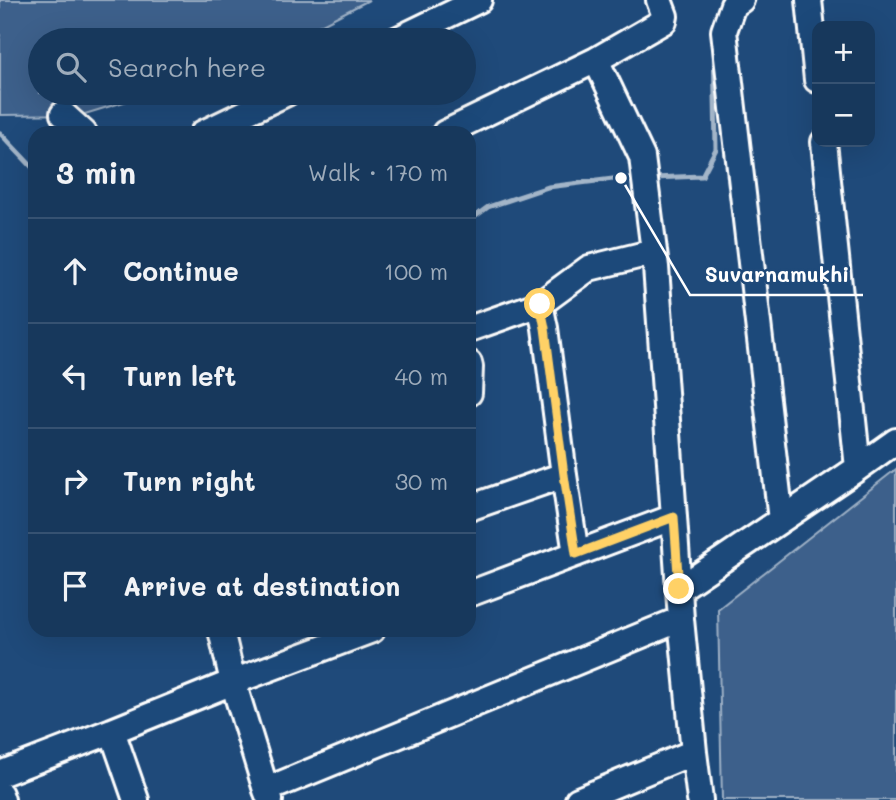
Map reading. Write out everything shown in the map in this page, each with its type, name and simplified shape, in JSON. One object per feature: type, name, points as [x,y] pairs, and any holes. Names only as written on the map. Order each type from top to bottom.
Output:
[{"type":"street","points":[[421,28],[479,0]]},
{"type":"street","points":[[459,126],[596,60],[664,21],[665,16],[659,0]]},
{"type":"street","points":[[741,0],[733,5],[724,31],[781,520]]},
{"type":"street","points":[[809,0],[812,30]]},
{"type":"street","points":[[596,60],[644,171],[654,253],[681,619],[700,800]]},
{"type":"street","points":[[218,126],[262,105]]},
{"type":"street","points":[[63,114],[76,126]]},
{"type":"street","points":[[825,147],[858,468]]},
{"type":"street","points":[[476,327],[540,304],[589,268],[654,253]]},
{"type":"street","points":[[540,304],[576,554]]},
{"type":"street","points":[[679,589],[896,441]]},
{"type":"street","points":[[476,506],[564,475]]},
{"type":"street","points":[[476,591],[674,517]]},
{"type":"street","points":[[223,637],[233,682],[268,795],[681,619]]},
{"type":"street","points":[[0,774],[353,637]]},
{"type":"street","points":[[112,731],[136,800]]},
{"type":"street","points":[[578,800],[694,752]]},
{"type":"street","points":[[0,793],[2,800]]},
{"type":"shaded area","points":[[0,0],[369,0],[314,28],[28,28],[28,105],[114,105],[85,114],[0,115]]},
{"type":"shaded area","points":[[896,469],[896,800],[722,800],[718,609]]},
{"type":"waterway","points":[[653,178],[702,176],[716,149],[714,42]]},
{"type":"waterway","points":[[0,133],[28,163]]},
{"type":"waterway","points":[[476,216],[488,207],[548,187],[640,178]]},
{"type":"place","name":"Suvarnamukhi","points":[[621,178]]},
{"type":"route","points":[[540,304],[576,554],[674,517],[679,589]]}]
